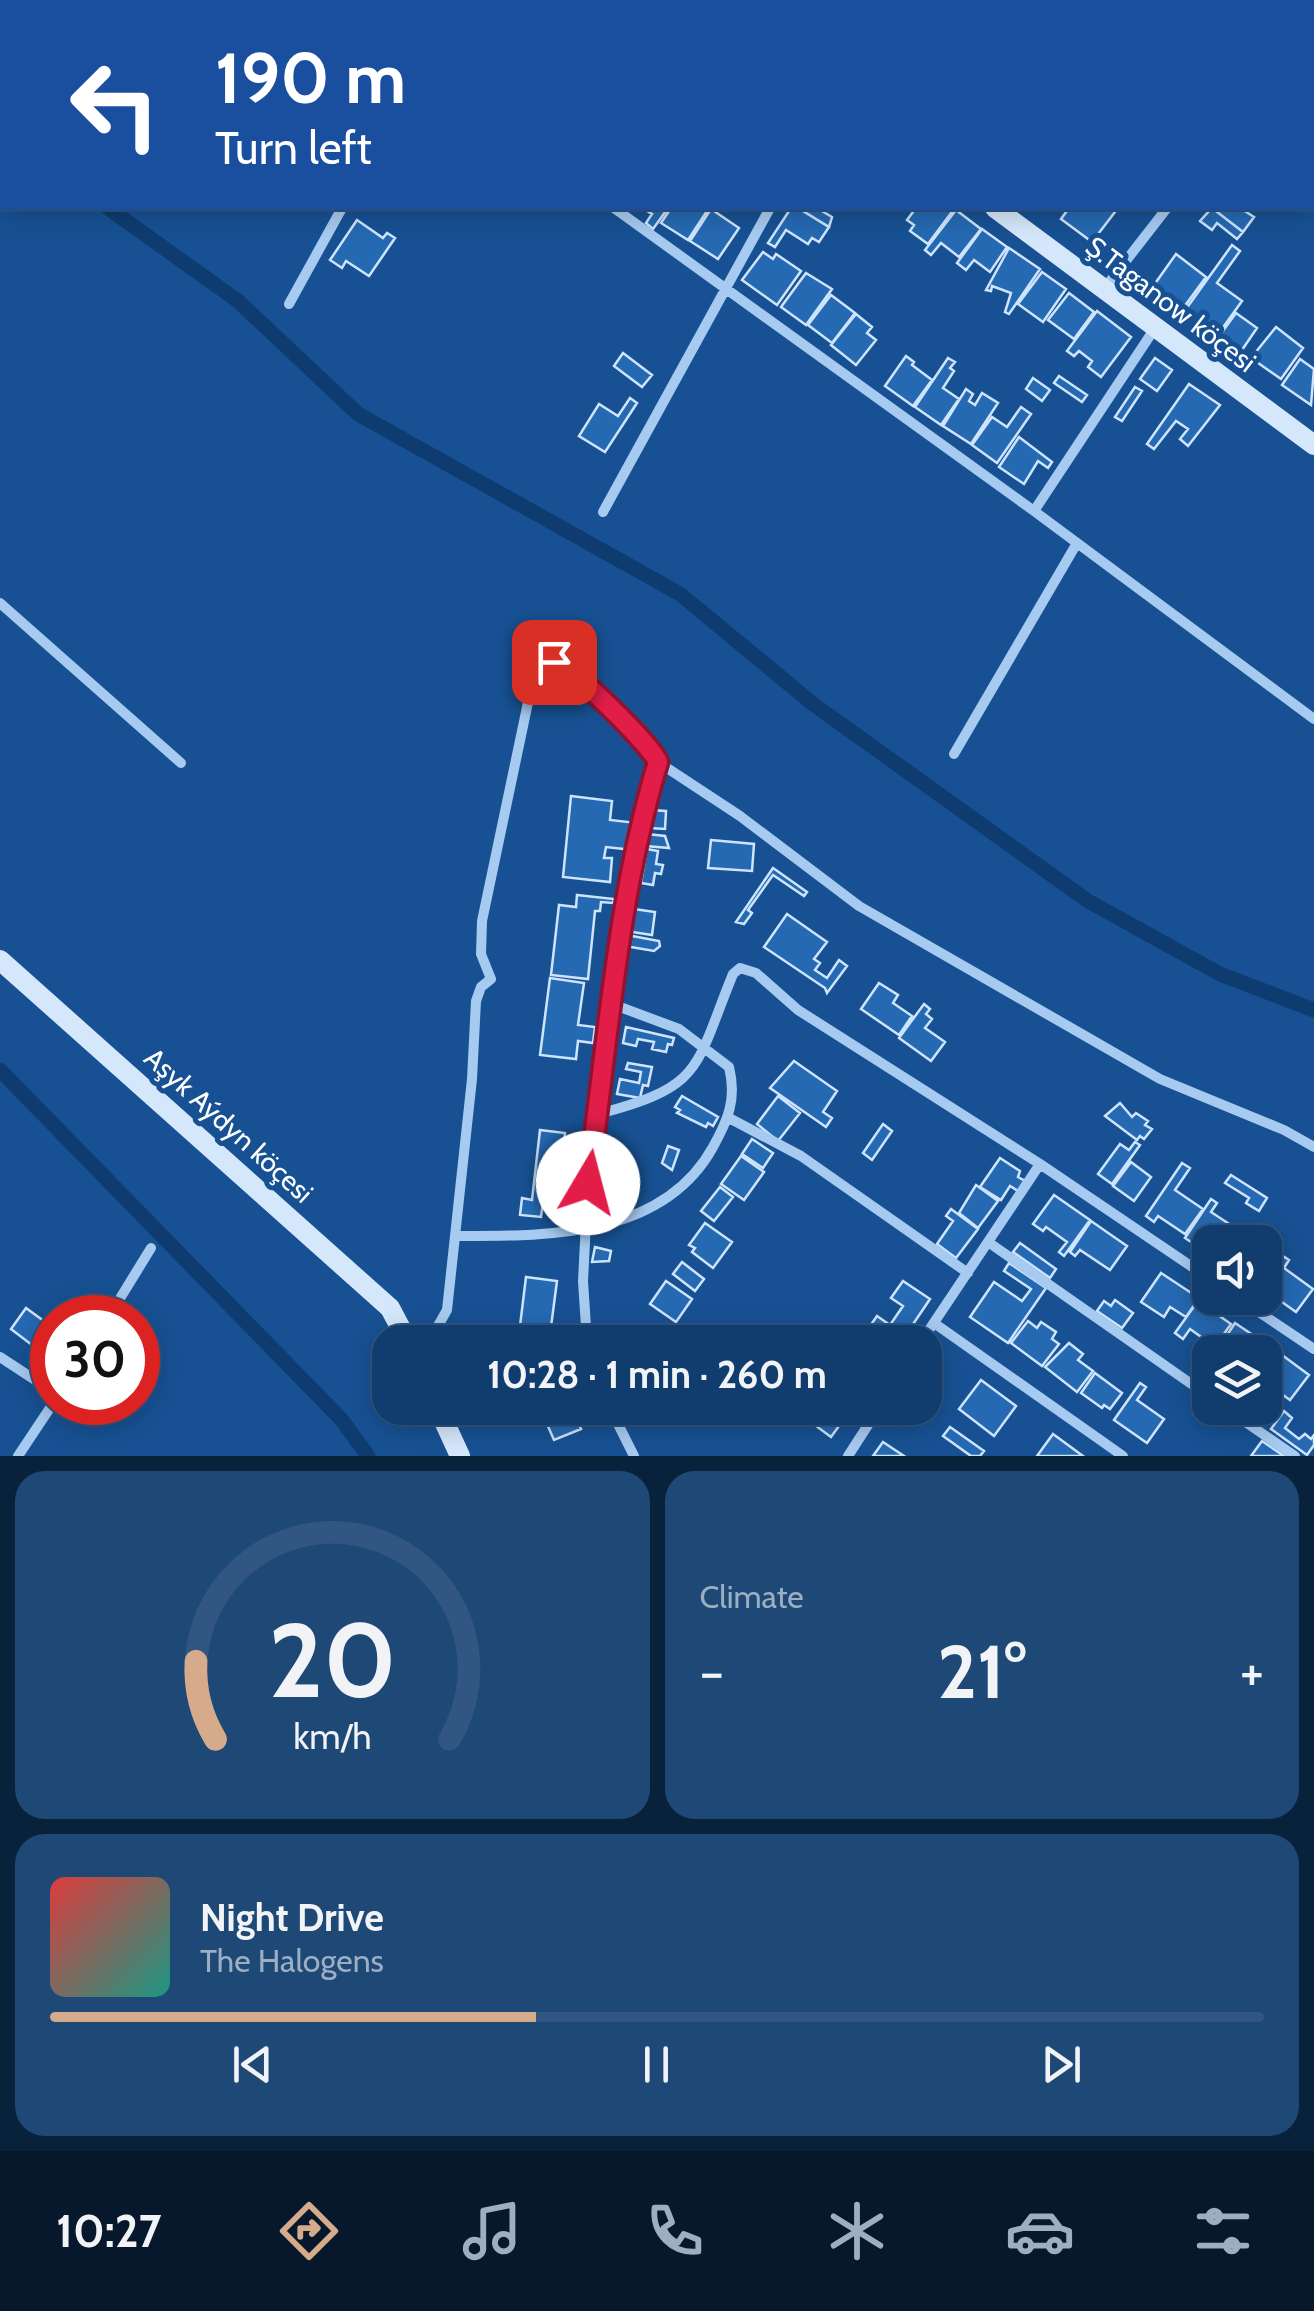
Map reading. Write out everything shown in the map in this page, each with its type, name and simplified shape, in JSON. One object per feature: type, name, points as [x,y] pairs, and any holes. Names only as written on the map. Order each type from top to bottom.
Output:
[{"type":"main road","name":"Ş.Taganow köçesi","points":[[998,210],[1314,445]]},
{"type":"main road","name":"Aşyk Aýdyn köçesi","points":[[0,960],[390,1308],[399,1325]]},
{"type":"main road","points":[[446,1425],[460,1456]]},
{"type":"street","points":[[289,304],[341,210]]},
{"type":"street","points":[[617,210],[1034,510],[1314,718]]},
{"type":"street","points":[[603,512],[769,210]]},
{"type":"street","points":[[1104,288],[1165,210]]},
{"type":"street","points":[[1034,510],[1154,328]]},
{"type":"street","points":[[954,754],[1077,543]]},
{"type":"street","points":[[0,602],[181,763]]},
{"type":"street","points":[[438,1325],[446,1310],[457,1236],[476,1001],[482,987],[491,980],[481,954],[482,922],[536,678],[542,668],[554,662],[562,664],[635,733],[658,762],[740,816],[858,906],[1160,1080],[1284,1130],[1314,1147]]},
{"type":"street","points":[[587,1325],[584,1231],[625,900],[642,813],[658,762]]},
{"type":"street","points":[[598,1114],[671,1090],[689,1075],[706,1046],[732,974],[740,968],[748,969],[798,1010],[1040,1164],[1192,1267]]},
{"type":"street","points":[[457,1236],[584,1231],[615,1224],[645,1210],[680,1186],[706,1161],[729,1118],[734,1088],[730,1068],[678,1028],[612,1004]]},
{"type":"street","points":[[729,1118],[801,1156],[968,1273]]},
{"type":"street","points":[[1040,1164],[934,1324],[1123,1456]]},
{"type":"street","points":[[988,1242],[1192,1384]]},
{"type":"street","points":[[122,1295],[151,1248]]},
{"type":"street","points":[[1263,1315],[1314,1349]]},
{"type":"street","points":[[0,1357],[30,1377]]},
{"type":"street","points":[[18,1456],[39,1425]]},
{"type":"street","points":[[618,1425],[634,1456]]},
{"type":"street","points":[[848,1456],[868,1425]]},
{"type":"street","points":[[1250,1425],[1295,1456]]},
{"type":"building","points":[[645,210],[667,210],[653,229],[646,223],[652,214]]},
{"type":"building","points":[[670,210],[708,210],[688,240],[661,223]]},
{"type":"building","points":[[710,210],[739,228],[718,259],[690,241]]},
{"type":"building","points":[[790,210],[801,210],[829,227],[819,242],[812,238],[808,244],[786,230],[775,247],[768,243]]},
{"type":"building","points":[[801,210],[823,210],[832,217],[829,227]]},
{"type":"building","points":[[914,210],[953,210],[928,244],[910,231],[914,225],[907,220]]},
{"type":"building","points":[[956,210],[981,229],[959,257],[941,243],[931,255],[925,250]]},
{"type":"building","points":[[1068,210],[1116,210],[1092,242],[1061,219]]},
{"type":"building","points":[[1215,210],[1243,210],[1254,217],[1243,232]]},
{"type":"building","points":[[1215,210],[1243,232],[1237,239],[1217,223],[1212,230],[1200,221]]},
{"type":"building","points":[[357,220],[383,238],[387,233],[395,238],[369,276],[346,261],[342,268],[330,260]]},
{"type":"building","points":[[982,229],[1007,247],[990,272],[974,260],[966,270],[957,263]]},
{"type":"building","points":[[1232,245],[1240,251],[1217,283],[1242,301],[1219,333],[1186,309]]},
{"type":"building","points":[[1009,248],[1040,269],[1009,314],[1005,312],[1011,293],[992,286],[991,291],[986,290]]},
{"type":"building","points":[[763,252],[773,259],[776,254],[801,271],[777,305],[742,280]]},
{"type":"building","points":[[1176,254],[1206,277],[1184,307],[1154,285]]},
{"type":"building","points":[[1042,272],[1066,289],[1043,322],[1018,304]]},
{"type":"building","points":[[806,273],[832,289],[806,325],[781,307]]},
{"type":"building","points":[[1069,293],[1094,312],[1074,339],[1048,320]]},
{"type":"building","points":[[831,295],[855,313],[832,343],[808,325]]},
{"type":"building","points":[[1097,311],[1131,337],[1101,377],[1088,367],[1092,361],[1079,351],[1074,356],[1067,351]]},
{"type":"building","points":[[1236,313],[1257,328],[1242,350],[1220,335]]},
{"type":"building","points":[[856,314],[872,327],[867,333],[876,340],[856,365],[831,345]]},
{"type":"building","points":[[1276,327],[1303,348],[1281,379],[1251,358]]},
{"type":"building","points":[[623,353],[652,375],[642,387],[614,366]]},
{"type":"building","points":[[906,356],[932,380],[913,406],[885,386]]},
{"type":"building","points":[[948,358],[955,362],[950,368],[954,371],[943,388],[959,399],[941,425],[915,407]]},
{"type":"building","points":[[1155,358],[1172,370],[1157,391],[1140,379]]},
{"type":"building","points":[[1300,359],[1314,369],[1311,405],[1282,385]]},
{"type":"building","points":[[1059,376],[1087,395],[1082,402],[1054,383]]},
{"type":"building","points":[[1033,378],[1050,390],[1042,401],[1026,389]]},
{"type":"building","points":[[1189,384],[1220,405],[1188,446],[1180,439],[1188,429],[1176,421],[1154,449],[1147,444]]},
{"type":"building","points":[[1135,387],[1142,391],[1122,421],[1115,417]]},
{"type":"building","points":[[966,389],[973,394],[969,401],[975,405],[982,393],[998,403],[971,444],[943,426]]},
{"type":"building","points":[[630,398],[637,403],[605,452],[579,436],[599,404],[618,416]]},
{"type":"building","points":[[1021,407],[1031,414],[997,463],[972,445],[992,417],[1007,427]]},
{"type":"building","points":[[1019,437],[1052,462],[1048,468],[1038,461],[1024,484],[999,467]]},
{"type":"building","points":[[571,796],[612,801],[610,820],[637,823],[634,850],[606,847],[604,858],[612,858],[610,882],[563,877]]},
{"type":"building","points":[[651,810],[666,811],[665,829],[650,828]]},
{"type":"building","points":[[647,834],[665,836],[669,848],[646,846]]},
{"type":"building","points":[[711,840],[754,844],[752,871],[708,868]]},
{"type":"building","points":[[647,849],[658,851],[656,864],[663,865],[661,874],[655,873],[653,885],[641,883]]},
{"type":"building","points":[[773,868],[807,892],[804,896],[773,875],[748,910],[752,913],[744,924],[736,922]]},
{"type":"building","points":[[577,895],[614,899],[613,903],[601,902],[600,911],[595,911],[588,979],[551,975],[559,905],[576,907]]},
{"type":"building","points":[[634,909],[655,912],[652,935],[632,932]]},
{"type":"building","points":[[787,914],[827,942],[814,959],[820,963],[815,970],[827,978],[839,960],[847,966],[827,993],[764,947]]},
{"type":"building","points":[[627,935],[659,941],[660,946],[654,951],[625,946]]},
{"type":"building","points":[[550,978],[584,983],[578,1025],[595,1027],[593,1043],[578,1041],[576,1059],[540,1055]]},
{"type":"building","points":[[879,983],[898,995],[893,1003],[912,1016],[899,1035],[861,1009]]},
{"type":"building","points":[[924,1004],[932,1019],[925,1028],[945,1042],[931,1061],[899,1038]]},
{"type":"building","points":[[626,1027],[674,1038],[672,1045],[668,1044],[666,1052],[652,1049],[654,1042],[638,1039],[636,1046],[623,1043]]},
{"type":"building","points":[[794,1061],[837,1091],[823,1112],[832,1118],[826,1127],[770,1088]]},
{"type":"building","points":[[628,1063],[652,1067],[648,1086],[643,1085],[640,1098],[617,1094],[620,1079],[639,1083],[641,1072],[626,1069]]},
{"type":"building","points":[[682,1096],[718,1117],[713,1126],[708,1123],[706,1127],[677,1113],[680,1110],[675,1107]]},
{"type":"building","points":[[778,1096],[800,1113],[778,1141],[757,1124]]},
{"type":"building","points":[[1120,1103],[1132,1117],[1136,1113],[1148,1121],[1145,1125],[1152,1129],[1144,1139],[1140,1136],[1137,1140],[1105,1116]]},
{"type":"building","points":[[883,1124],[892,1131],[872,1160],[863,1153]]},
{"type":"building","points":[[540,1130],[565,1133],[557,1204],[543,1202],[541,1217],[520,1215],[522,1198],[532,1200]]},
{"type":"building","points":[[752,1139],[773,1153],[763,1168],[742,1154]]},
{"type":"building","points":[[1135,1142],[1140,1145],[1112,1184],[1098,1174],[1120,1144],[1129,1150]]},
{"type":"building","points":[[668,1146],[679,1150],[672,1170],[662,1163]]},
{"type":"building","points":[[741,1156],[764,1172],[744,1200],[721,1184]]},
{"type":"building","points":[[1000,1158],[1020,1171],[1018,1177],[1025,1181],[1018,1191],[1010,1186],[1001,1200],[980,1187]]},
{"type":"building","points":[[1131,1162],[1151,1177],[1134,1201],[1113,1186]]},
{"type":"building","points":[[1182,1163],[1190,1168],[1175,1190],[1203,1209],[1185,1234],[1158,1216],[1154,1222],[1146,1216]]},
{"type":"building","points":[[601,1173],[621,1175],[620,1185],[612,1184],[611,1191],[595,1189]]},
{"type":"building","points":[[1231,1175],[1267,1198],[1259,1211],[1246,1203],[1249,1198],[1225,1183]]},
{"type":"building","points":[[976,1185],[998,1201],[978,1228],[959,1213]]},
{"type":"building","points":[[720,1187],[733,1197],[714,1221],[701,1211]]},
{"type":"building","points":[[1054,1195],[1090,1220],[1064,1256],[1059,1252],[1067,1242],[1046,1227],[1043,1231],[1033,1224]]},
{"type":"building","points":[[1211,1199],[1217,1203],[1211,1212],[1231,1225],[1194,1225]]},
{"type":"building","points":[[951,1209],[978,1229],[956,1258],[937,1244],[953,1221],[946,1216]]},
{"type":"building","points":[[1091,1221],[1127,1246],[1110,1270],[1080,1250],[1075,1256],[1070,1252]]},
{"type":"building","points":[[705,1223],[732,1242],[713,1268],[689,1245]]},
{"type":"building","points":[[1020,1243],[1056,1269],[1050,1278],[1013,1252]]},
{"type":"building","points":[[595,1247],[611,1251],[609,1261],[592,1262]]},
{"type":"building","points":[[1282,1257],[1289,1260],[1284,1268],[1313,1289],[1296,1312],[1282,1302]]},
{"type":"building","points":[[682,1262],[704,1279],[695,1291],[673,1274]]},
{"type":"building","points":[[1009,1263],[1046,1288],[1008,1343],[970,1317],[994,1282],[1022,1301],[1031,1289],[1004,1271]]},
{"type":"building","points":[[1161,1273],[1192,1293],[1192,1308],[1186,1317],[1170,1307],[1164,1317],[1141,1302]]},
{"type":"building","points":[[526,1277],[557,1281],[551,1325],[520,1325]]},
{"type":"building","points":[[666,1281],[692,1299],[676,1322],[650,1304]]},
{"type":"building","points":[[903,1281],[930,1299],[912,1325],[890,1325],[903,1306],[891,1298]]},
{"type":"building","points":[[1115,1300],[1133,1313],[1122,1328],[1097,1311],[1104,1301],[1111,1306]]},
{"type":"building","points":[[26,1308],[30,1311],[30,1344],[11,1329]]},
{"type":"building","points":[[1192,1309],[1192,1315],[1218,1315],[1231,1324],[1223,1335],[1198,1335],[1190,1329],[1183,1339],[1175,1333]]},
{"type":"building","points":[[877,1316],[890,1325],[871,1325]]},
{"type":"building","points":[[1028,1321],[1037,1328],[1041,1322],[1056,1332],[1052,1339],[1059,1344],[1042,1366],[1011,1343]]},
{"type":"building","points":[[1235,1323],[1253,1335],[1227,1335]]},
{"type":"building","points":[[1069,1343],[1083,1354],[1078,1360],[1093,1371],[1077,1392],[1045,1367]]},
{"type":"building","points":[[1282,1355],[1309,1375],[1290,1400],[1282,1394]]},
{"type":"building","points":[[1095,1373],[1122,1393],[1110,1409],[1081,1393]]},
{"type":"building","points":[[981,1380],[1016,1406],[994,1436],[959,1409]]},
{"type":"building","points":[[1140,1383],[1146,1387],[1137,1400],[1164,1419],[1147,1443],[1114,1420]]},
{"type":"building","points":[[1284,1411],[1292,1418],[1285,1428],[1299,1439],[1305,1434],[1311,1439],[1314,1435],[1314,1445],[1307,1455],[1271,1429],[1282,1425]]},
{"type":"building","points":[[547,1425],[579,1425],[581,1429],[554,1440]]},
{"type":"building","points":[[815,1425],[840,1425],[831,1437]]},
{"type":"building","points":[[950,1427],[984,1451],[980,1456],[971,1456],[943,1436]]},
{"type":"building","points":[[1053,1434],[1083,1456],[1037,1456]]},
{"type":"building","points":[[1262,1441],[1284,1456],[1251,1456]]},
{"type":"building","points":[[883,1442],[904,1456],[873,1456]]},
{"type":"waterway","points":[[111,210],[238,301],[358,414],[680,594],[813,704],[1088,901],[1220,974],[1314,1010]]},
{"type":"waterway","points":[[0,1070],[341,1419],[368,1456]]},
{"type":"route","points":[[554,662],[569,670],[635,733],[658,762],[642,813],[625,900],[588,1183]]}]
